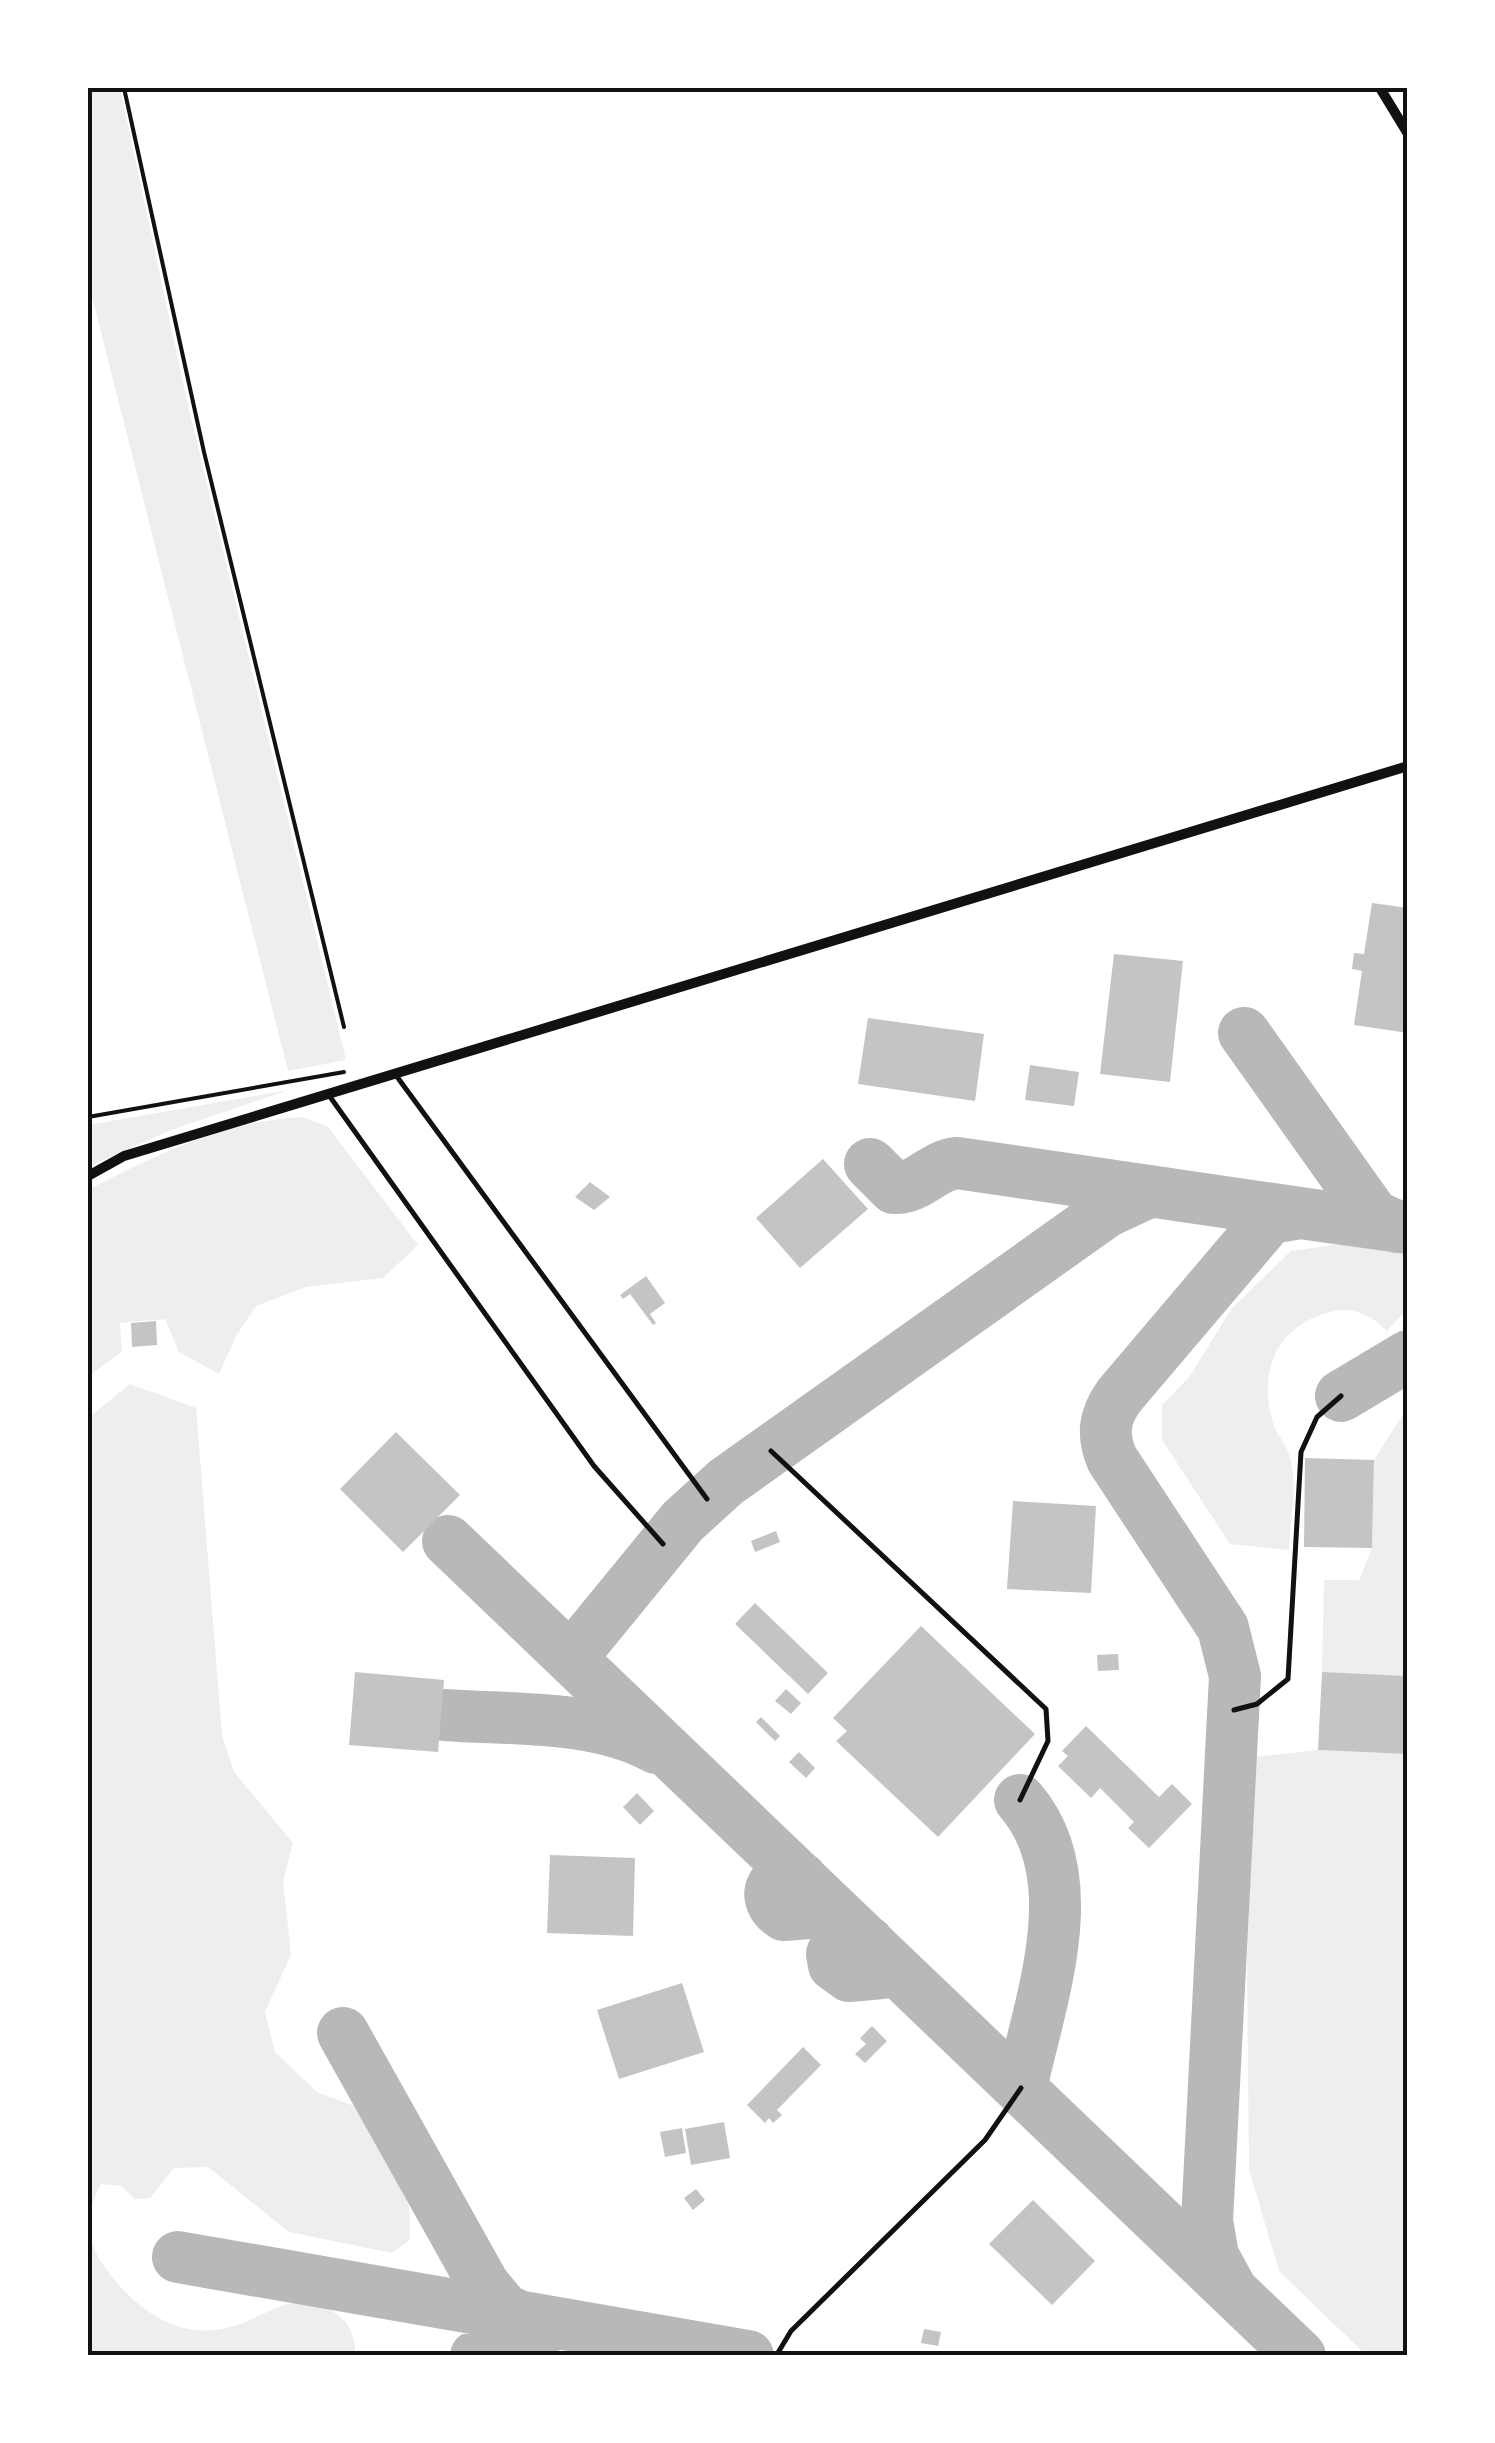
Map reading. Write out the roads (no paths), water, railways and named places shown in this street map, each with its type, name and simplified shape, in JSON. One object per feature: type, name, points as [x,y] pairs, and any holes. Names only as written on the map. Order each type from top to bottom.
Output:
[{"type":"street","points":[[1380,88],[1408,134]]},
{"type":"street","points":[[88,1176],[124,1156],[355,1083],[1408,766]]},
{"type":"lane","points":[[393,1072],[707,1500]]},
{"type":"lane","points":[[327,1092],[594,1466],[664,1544]]},
{"type":"lane","points":[[1234,1710],[1257,1704],[1288,1680],[1301,1452],[1316,1417],[1341,1396]]},
{"type":"lane","points":[[771,1450],[1046,1709],[1048,1741],[1020,1800]]},
{"type":"lane","points":[[776,2356],[791,2331],[985,2140],[1021,2088]]}]
